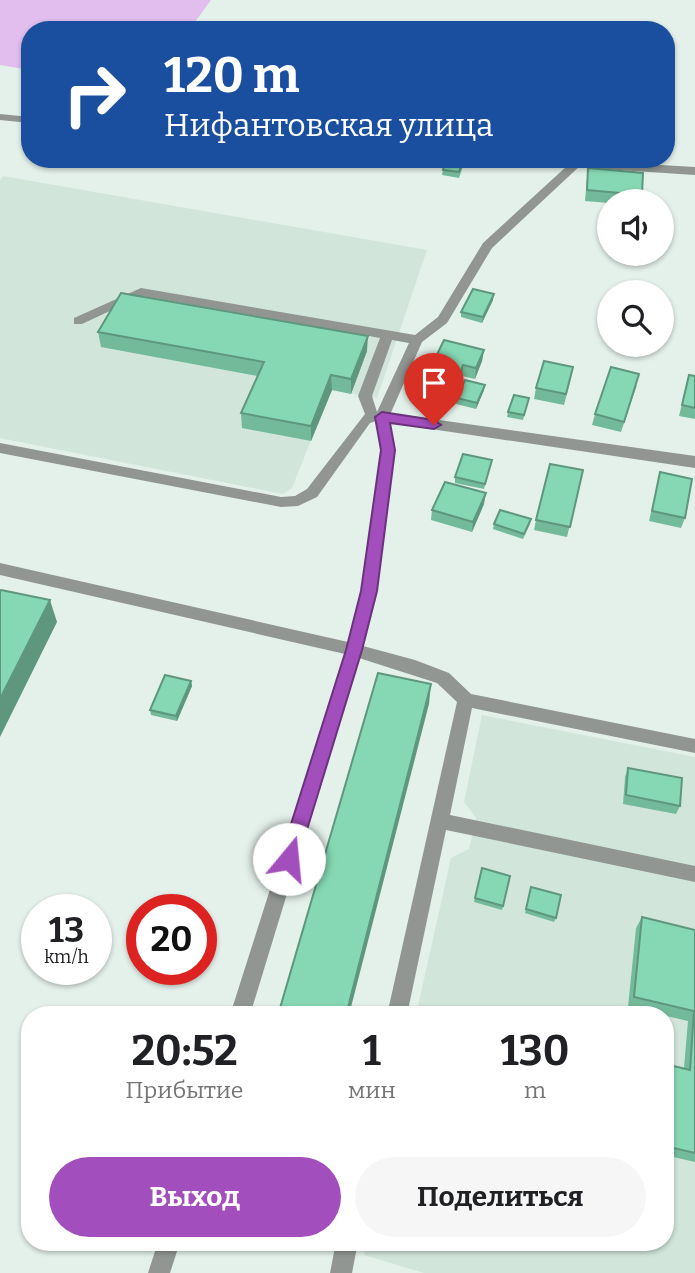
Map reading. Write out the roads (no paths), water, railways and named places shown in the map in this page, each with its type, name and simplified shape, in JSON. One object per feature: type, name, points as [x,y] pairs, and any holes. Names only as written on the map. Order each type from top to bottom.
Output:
[{"type":"street","points":[[644,168],[695,171]]},
{"type":"street","points":[[377,416],[695,462]]},
{"type":"lane","points":[[0,117],[21,119]]},
{"type":"lane","points":[[0,448],[281,502],[298,500],[312,493],[365,420],[377,416],[417,340],[443,320],[487,246],[572,168]]},
{"type":"lane","points":[[78,321],[141,292],[417,340]]},
{"type":"lane","points":[[243,1006],[354,650],[369,591],[388,450],[377,416],[365,396],[387,335]]},
{"type":"lane","points":[[0,569],[354,650],[415,667],[443,678],[466,700],[695,746]]},
{"type":"lane","points":[[399,1006],[466,700]]},
{"type":"lane","points":[[440,821],[695,874]]},
{"type":"lane","points":[[159,1273],[166,1251]]},
{"type":"lane","points":[[341,1273],[345,1251]]}]
